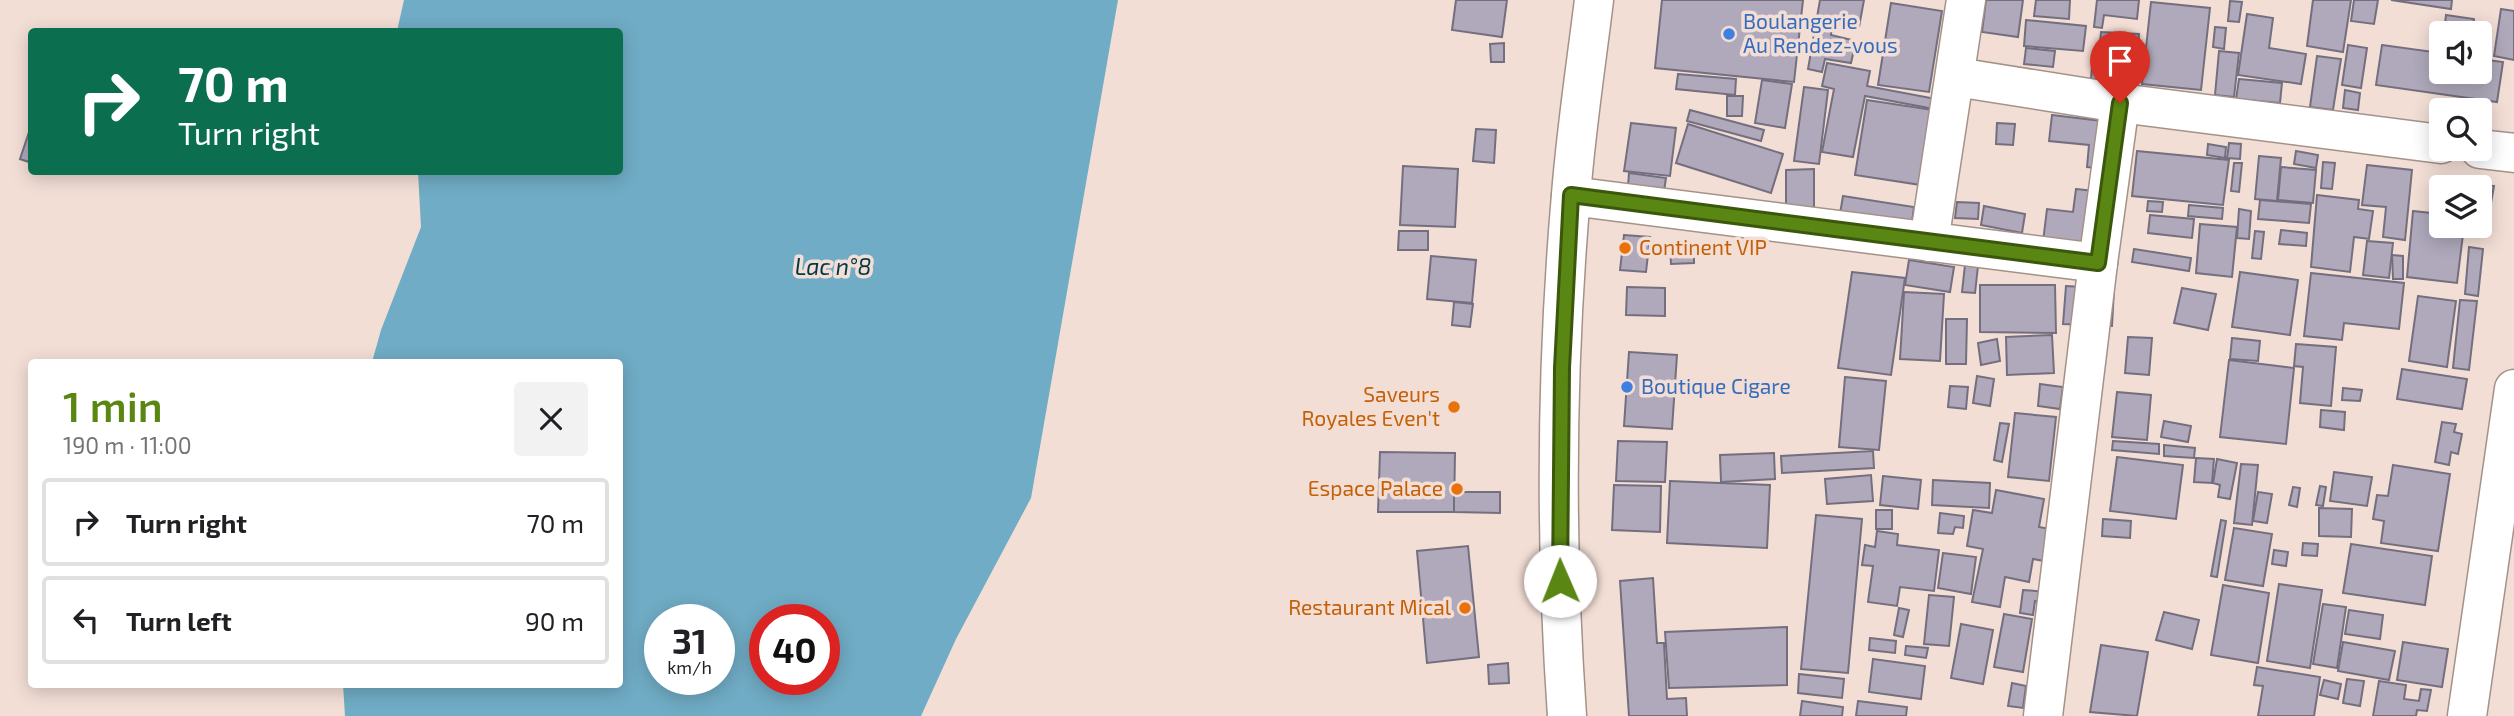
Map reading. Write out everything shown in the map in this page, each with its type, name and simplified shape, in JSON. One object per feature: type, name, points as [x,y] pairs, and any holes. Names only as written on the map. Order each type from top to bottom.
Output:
[{"type":"street","points":[[1567,716],[1559,542],[1562,368],[1571,195],[1594,0]]},
{"type":"street","points":[[1929,242],[1966,0]]},
{"type":"street","points":[[1956,77],[2120,103],[2429,142]]},
{"type":"street","points":[[2043,716],[2120,103]]},
{"type":"street","points":[[2492,150],[2514,153]]},
{"type":"street","points":[[1571,195],[2098,263]]},
{"type":"street","points":[[2467,716],[2514,390]]},
{"type":"water","name":"Lac n°8","points":[[404,0],[1118,0],[1031,498],[956,639],[921,716],[345,716],[343,688],[623,688],[623,359],[373,359],[381,330],[421,227],[418,175],[623,175],[623,28],[398,28]]},
{"type":"building","points":[[1456,0],[1507,0],[1502,37],[1452,30]]},
{"type":"building","name":"Boulangerie Au Rendez-vous","points":[[1662,0],[1803,0],[1794,82],[1655,68]]},
{"type":"building","points":[[1820,0],[1864,0],[1859,27],[1832,23],[1831,35],[1856,41],[1851,63],[1825,59],[1822,72],[1808,69]]},
{"type":"building","points":[[1986,0],[2023,0],[2018,37],[1982,32]]},
{"type":"building","points":[[2036,0],[2070,0],[2069,19],[2034,16]]},
{"type":"building","points":[[2097,0],[2139,0],[2137,19],[2104,15],[2102,28],[2094,27]]},
{"type":"building","points":[[2313,0],[2351,0],[2343,52],[2307,46]]},
{"type":"building","points":[[2354,0],[2378,0],[2374,24],[2351,21]]},
{"type":"building","points":[[2391,0],[2452,0],[2451,9]]},
{"type":"building","points":[[2230,1],[2242,2],[2239,22],[2228,21]]},
{"type":"building","points":[[2151,2],[2210,8],[2201,90],[2142,84]]},
{"type":"building","points":[[1891,3],[1942,11],[1929,92],[1878,85]]},
{"type":"building","points":[[2501,9],[2514,11],[2514,60],[2494,56]]},
{"type":"building","points":[[2247,14],[2273,18],[2269,48],[2306,54],[2301,84],[2238,75]]},
{"type":"building","points":[[2446,15],[2474,19],[2474,21],[2445,21]]},
{"type":"building","points":[[2026,20],[2086,26],[2083,51],[2024,46]]},
{"type":"building","points":[[2215,27],[2226,28],[2224,49],[2213,47]]},
{"type":"building","points":[[2101,32],[2139,34],[2136,82],[2091,79],[2093,54],[2099,54]]},
{"type":"building","points":[[1504,43],[1504,62],[1491,62],[1490,44]]},
{"type":"building","points":[[2348,45],[2367,48],[2361,88],[2342,85]]},
{"type":"building","points":[[2382,45],[2429,51],[2429,84],[2492,84],[2492,61],[2503,62],[2497,102],[2492,101],[2492,98],[2469,98],[2376,85]]},
{"type":"building","points":[[2026,48],[2055,51],[2053,67],[2024,64]]},
{"type":"building","points":[[2219,51],[2239,53],[2234,97],[2215,95]]},
{"type":"building","points":[[2317,56],[2341,59],[2333,110],[2310,107]]},
{"type":"building","points":[[1827,63],[1870,71],[1867,86],[1936,99],[1934,109],[1865,96],[1853,157],[1822,152],[1834,89],[1822,86]]},
{"type":"building","points":[[1678,74],[1736,79],[1735,95],[1676,89]]},
{"type":"building","points":[[2239,79],[2282,83],[2280,103],[2236,99]]},
{"type":"building","points":[[1762,80],[1792,84],[1785,128],[1755,123]]},
{"type":"building","points":[[1804,87],[1828,90],[1819,164],[1794,161]]},
{"type":"building","points":[[2345,90],[2360,93],[2358,110],[2343,108]]},
{"type":"building","points":[[1727,96],[1743,96],[1742,116],[1727,116]]},
{"type":"building","points":[[1867,100],[1933,110],[1921,185],[1855,175]]},
{"type":"building","points":[[1690,110],[1764,130],[1761,141],[1687,121]]},
{"type":"building","points":[[2052,115],[2102,121],[2097,168],[2087,167],[2089,145],[2049,141]]},
{"type":"building","points":[[1631,123],[1676,128],[1670,176],[1624,171]]},
{"type":"building","points":[[1997,123],[2015,124],[2013,145],[1996,144]]},
{"type":"building","points":[[1688,124],[1783,154],[1771,193],[1676,163]]},
{"type":"building","points":[[1476,129],[1496,130],[1494,163],[1473,161]]},
{"type":"building","points":[[28,135],[28,162],[20,159]]},
{"type":"building","points":[[2229,143],[2241,144],[2240,159],[2227,158]]},
{"type":"building","points":[[2208,144],[2226,147],[2225,158],[2207,155]]},
{"type":"building","points":[[2137,151],[2229,160],[2223,205],[2132,196]]},
{"type":"building","points":[[2296,151],[2318,155],[2316,168],[2294,164]]},
{"type":"building","points":[[2259,156],[2281,158],[2277,201],[2255,199]]},
{"type":"building","points":[[2323,162],[2335,163],[2332,189],[2321,188]]},
{"type":"building","points":[[2234,163],[2242,163],[2239,192],[2231,191]]},
{"type":"building","points":[[2367,165],[2412,170],[2405,240],[2383,237],[2386,207],[2362,205]]},
{"type":"building","points":[[1403,166],[1458,169],[1455,227],[1400,225]]},
{"type":"building","points":[[2281,167],[2316,170],[2313,203],[2278,200]]},
{"type":"building","points":[[1814,169],[1814,207],[1786,207],[1786,170]]},
{"type":"building","points":[[1629,173],[1666,178],[1664,191],[1627,199]]},
{"type":"building","points":[[2076,189],[2094,191],[2085,255],[2042,250],[2047,209],[2073,212]]},
{"type":"building","points":[[2317,195],[2359,200],[2358,209],[2373,211],[2369,239],[2354,237],[2350,272],[2311,267]]},
{"type":"building","points":[[1843,196],[1914,207],[1911,230],[1839,220]]},
{"type":"building","points":[[2260,200],[2311,204],[2309,223],[2258,219]]},
{"type":"building","points":[[2148,201],[2163,202],[2162,212],[2147,211]]},
{"type":"building","points":[[1957,202],[1979,203],[1978,219],[1955,218]]},
{"type":"building","points":[[2189,205],[2223,208],[2222,219],[2188,216]]},
{"type":"building","points":[[1984,206],[2025,214],[2022,233],[1981,225]]},
{"type":"building","points":[[2239,209],[2251,211],[2249,239],[2237,238]]},
{"type":"building","points":[[2413,211],[2429,213],[2429,238],[2463,238],[2457,283],[2407,277]]},
{"type":"building","points":[[2150,215],[2194,219],[2192,238],[2148,233]]},
{"type":"building","points":[[2200,224],[2237,227],[2232,277],[2196,273]]},
{"type":"building","points":[[2281,230],[2307,233],[2306,246],[2279,244]]},
{"type":"building","points":[[1399,231],[1428,231],[1428,250],[1398,250]]},
{"type":"building","points":[[2255,231],[2264,232],[2261,259],[2252,258]]},
{"type":"building","points":[[1624,235],[1650,237],[1646,272],[1620,270]]},
{"type":"building","points":[[2367,241],[2393,243],[2389,278],[2363,275]]},
{"type":"building","points":[[1694,243],[1694,263],[1671,264],[1670,244]]},
{"type":"building","points":[[2469,247],[2483,249],[2478,296],[2465,294]]},
{"type":"building","points":[[2134,249],[2191,258],[2189,271],[2132,262]]},
{"type":"building","points":[[2392,255],[2403,256],[2403,279],[2393,279]]},
{"type":"building","points":[[1431,256],[1476,260],[1472,303],[1427,299]]},
{"type":"building","points":[[1909,260],[1954,267],[1950,292],[1905,285]]},
{"type":"building","points":[[1965,265],[1978,266],[1975,293],[1962,292]]},
{"type":"building","points":[[1852,272],[1905,278],[1891,375],[1838,368]]},
{"type":"building","points":[[2240,272],[2298,280],[2290,335],[2232,327]]},
{"type":"building","points":[[2311,273],[2404,283],[2399,329],[2344,323],[2342,340],[2304,336]]},
{"type":"building","points":[[1980,285],[2055,285],[2056,333],[1980,332]]},
{"type":"building","points":[[2066,286],[2114,289],[2112,326],[2063,324]]},
{"type":"building","points":[[1627,287],[1665,288],[1665,316],[1626,315]]},
{"type":"building","points":[[2182,288],[2216,294],[2208,330],[2174,323]]},
{"type":"building","points":[[1904,292],[1944,294],[1940,361],[1900,359]]},
{"type":"building","points":[[2418,296],[2456,301],[2447,367],[2409,361]]},
{"type":"building","points":[[2460,300],[2477,301],[2469,370],[2453,368]]},
{"type":"building","points":[[1454,302],[1473,304],[1470,327],[1452,325]]},
{"type":"building","points":[[1946,319],[1967,319],[1966,364],[1946,364]]},
{"type":"building","points":[[2052,335],[2054,373],[2007,375],[2006,337]]},
{"type":"building","points":[[2128,337],[2152,338],[2149,375],[2125,373]]},
{"type":"building","points":[[2232,338],[2260,341],[2258,361],[2230,359]]},
{"type":"building","points":[[1997,339],[2000,361],[1981,365],[1978,343]]},
{"type":"building","points":[[2296,344],[2336,347],[2331,406],[2300,403],[2303,367],[2294,366]]},
{"type":"building","points":[[1629,352],[1677,355],[1672,429],[1624,426]]},
{"type":"building","points":[[2229,360],[2294,368],[2286,444],[2220,437]]},
{"type":"building","points":[[2402,369],[2467,379],[2462,409],[2397,399]]},
{"type":"building","points":[[1977,376],[1994,379],[1990,406],[1973,403]]},
{"type":"building","points":[[1845,377],[1886,381],[1879,450],[1839,447]]},
{"type":"building","points":[[2040,384],[2063,387],[2060,409],[2038,406]]},
{"type":"building","points":[[1950,386],[1968,387],[1966,409],[1948,407]]},
{"type":"building","points":[[2343,388],[2362,390],[2360,401],[2342,400]]},
{"type":"building","points":[[2117,392],[2151,395],[2147,440],[2112,437]]},
{"type":"building","points":[[2321,410],[2345,412],[2344,430],[2320,427]]},
{"type":"building","points":[[2015,413],[2056,417],[2049,481],[2008,477]]},
{"type":"building","points":[[2164,421],[2191,426],[2188,442],[2161,437]]},
{"type":"building","points":[[2442,422],[2456,424],[2454,432],[2462,434],[2458,454],[2451,452],[2449,465],[2435,462]]},
{"type":"building","points":[[2000,423],[2009,424],[2002,462],[1994,460]]},
{"type":"building","points":[[1618,441],[1667,442],[1665,482],[1616,481]]},
{"type":"building","points":[[2113,441],[2159,444],[2159,454],[2112,450]]},
{"type":"building","points":[[2164,445],[2195,448],[2194,458],[2164,456]]},
{"type":"building","points":[[1873,451],[1874,468],[1782,473],[1781,456]]},
{"type":"building","points":[[1380,452],[1455,453],[1454,512],[1378,512]]},
{"type":"building","points":[[1774,453],[1775,479],[1721,482],[1720,455]]},
{"type":"building","points":[[2117,457],[2183,465],[2176,519],[2110,511]]},
{"type":"building","points":[[2196,458],[2214,459],[2212,483],[2194,482]]},
{"type":"building","points":[[2217,459],[2237,463],[2230,499],[2218,497],[2220,485],[2213,483]]},
{"type":"building","points":[[2241,464],[2258,465],[2252,525],[2234,523]]},
{"type":"building","points":[[2393,465],[2450,474],[2438,551],[2381,543],[2384,521],[2373,519],[2377,495],[2388,496]]},
{"type":"building","points":[[2334,472],[2372,477],[2367,506],[2330,501]]},
{"type":"building","points":[[1871,475],[1873,501],[1827,504],[1825,479]]},
{"type":"building","points":[[1883,476],[1921,480],[1918,509],[1880,505]]},
{"type":"building","points":[[1933,480],[1990,483],[1989,508],[1932,505]]},
{"type":"building","points":[[1670,481],[1770,485],[1767,548],[1667,543]]},
{"type":"building","points":[[1614,485],[1661,486],[1660,532],[1612,530]]},
{"type":"building","points":[[2320,486],[2326,487],[2323,506],[2316,505]]},
{"type":"building","points":[[2293,487],[2300,488],[2297,507],[2289,505]]},
{"type":"building","points":[[1996,490],[2044,499],[2039,527],[2050,529],[2044,561],[2033,559],[2029,582],[2005,577],[2000,607],[1972,602],[1983,549],[1967,546],[1973,510],[1992,513]]},
{"type":"building","points":[[1454,492],[1500,492],[1500,513],[1454,512]]},
{"type":"building","points":[[2258,492],[2272,494],[2267,523],[2253,521]]},
{"type":"building","points":[[2319,508],[2352,509],[2351,537],[2319,536]]},
{"type":"building","points":[[1876,510],[1892,510],[1892,529],[1876,529]]},
{"type":"building","points":[[1940,513],[1964,516],[1963,528],[1955,527],[1953,534],[1938,533]]},
{"type":"building","points":[[1816,515],[1862,519],[1848,673],[1801,669]]},
{"type":"building","points":[[2103,519],[2131,521],[2130,538],[2102,536]]},
{"type":"building","points":[[2221,520],[2226,521],[2217,577],[2211,576]]},
{"type":"building","points":[[2234,528],[2272,534],[2263,586],[2225,580]]},
{"type":"building","points":[[1877,531],[1898,534],[1897,545],[1939,550],[1934,591],[1900,587],[1897,606],[1868,602],[1873,566],[1862,565],[1865,545],[1875,547]]},
{"type":"building","points":[[2303,543],[2318,544],[2317,556],[2302,555]]},
{"type":"building","points":[[2351,544],[2432,556],[2425,605],[2343,593]]},
{"type":"building","points":[[1468,546],[1479,657],[1427,663],[1417,551]]},
{"type":"building","points":[[2274,550],[2288,552],[2286,566],[2272,564]]},
{"type":"building","points":[[1943,553],[1976,557],[1971,594],[1938,588]]},
{"type":"building","points":[[1653,578],[1657,643],[1664,643],[1667,699],[1686,698],[1687,716],[1629,716],[1620,581]]},
{"type":"building","points":[[2279,584],[2322,590],[2310,668],[2267,661]]},
{"type":"building","points":[[2223,585],[2269,593],[2258,663],[2211,655]]},
{"type":"building","points":[[2023,590],[2049,592],[2047,603],[2035,601],[2033,615],[2020,613]]},
{"type":"building","points":[[1929,595],[1954,597],[1949,646],[1924,644]]},
{"type":"building","points":[[2323,604],[2346,607],[2337,668],[2313,664]]},
{"type":"building","points":[[1899,608],[1909,610],[1903,637],[1894,635]]},
{"type":"building","points":[[2349,610],[2383,615],[2380,639],[2345,634]]},
{"type":"building","points":[[2164,612],[2199,620],[2192,649],[2156,640]]},
{"type":"building","points":[[2004,614],[2032,619],[2023,672],[1994,667]]},
{"type":"building","points":[[1961,624],[1993,630],[1983,684],[1951,678]]},
{"type":"building","points":[[1787,627],[1787,685],[1669,688],[1665,632]]},
{"type":"building","points":[[1870,638],[1896,641],[1895,653],[1869,650]]},
{"type":"building","points":[[2343,642],[2395,651],[2389,680],[2338,671]]},
{"type":"building","points":[[2403,642],[2448,649],[2442,687],[2397,680]]},
{"type":"building","points":[[2101,645],[2148,652],[2137,716],[2090,712]]},
{"type":"building","points":[[1906,646],[1928,648],[1926,658],[1905,655]]},
{"type":"building","points":[[1873,659],[1925,666],[1921,699],[1869,692]]},
{"type":"building","points":[[1508,663],[1509,683],[1489,684],[1488,665]]},
{"type":"building","points":[[2257,667],[2320,677],[2314,716],[2258,716],[2263,686],[2254,685]]},
{"type":"building","points":[[1799,674],[1844,679],[1842,698],[1798,693]]},
{"type":"building","points":[[2347,679],[2364,681],[2360,706],[2343,703]]},
{"type":"building","points":[[2324,680],[2341,684],[2338,699],[2320,695]]},
{"type":"building","points":[[2379,681],[2406,685],[2404,699],[2419,701],[2421,689],[2431,690],[2427,711],[2417,710],[2416,716],[2373,716]]},
{"type":"building","points":[[2012,683],[2026,686],[2023,708],[2008,706]]},
{"type":"building","points":[[1802,701],[1843,707],[1842,716],[1800,716]]},
{"type":"building","points":[[1858,701],[1907,707],[1906,716],[1856,716]]},
{"type":"place","name":"Boulangerie Au Rendez-vous","points":[[1729,34]]},
{"type":"place","name":"Continent VIP","points":[[1625,248]]},
{"type":"place","name":"Boutique Cigare","points":[[1627,387]]},
{"type":"place","name":"Saveurs Royales Even't","points":[[1454,407]]},
{"type":"place","name":"Espace Palace","points":[[1457,489]]},
{"type":"place","name":"Restaurant Mical","points":[[1465,608]]},
{"type":"route","points":[[1560,581],[1562,368],[1571,195],[2098,263],[2120,103]]}]
